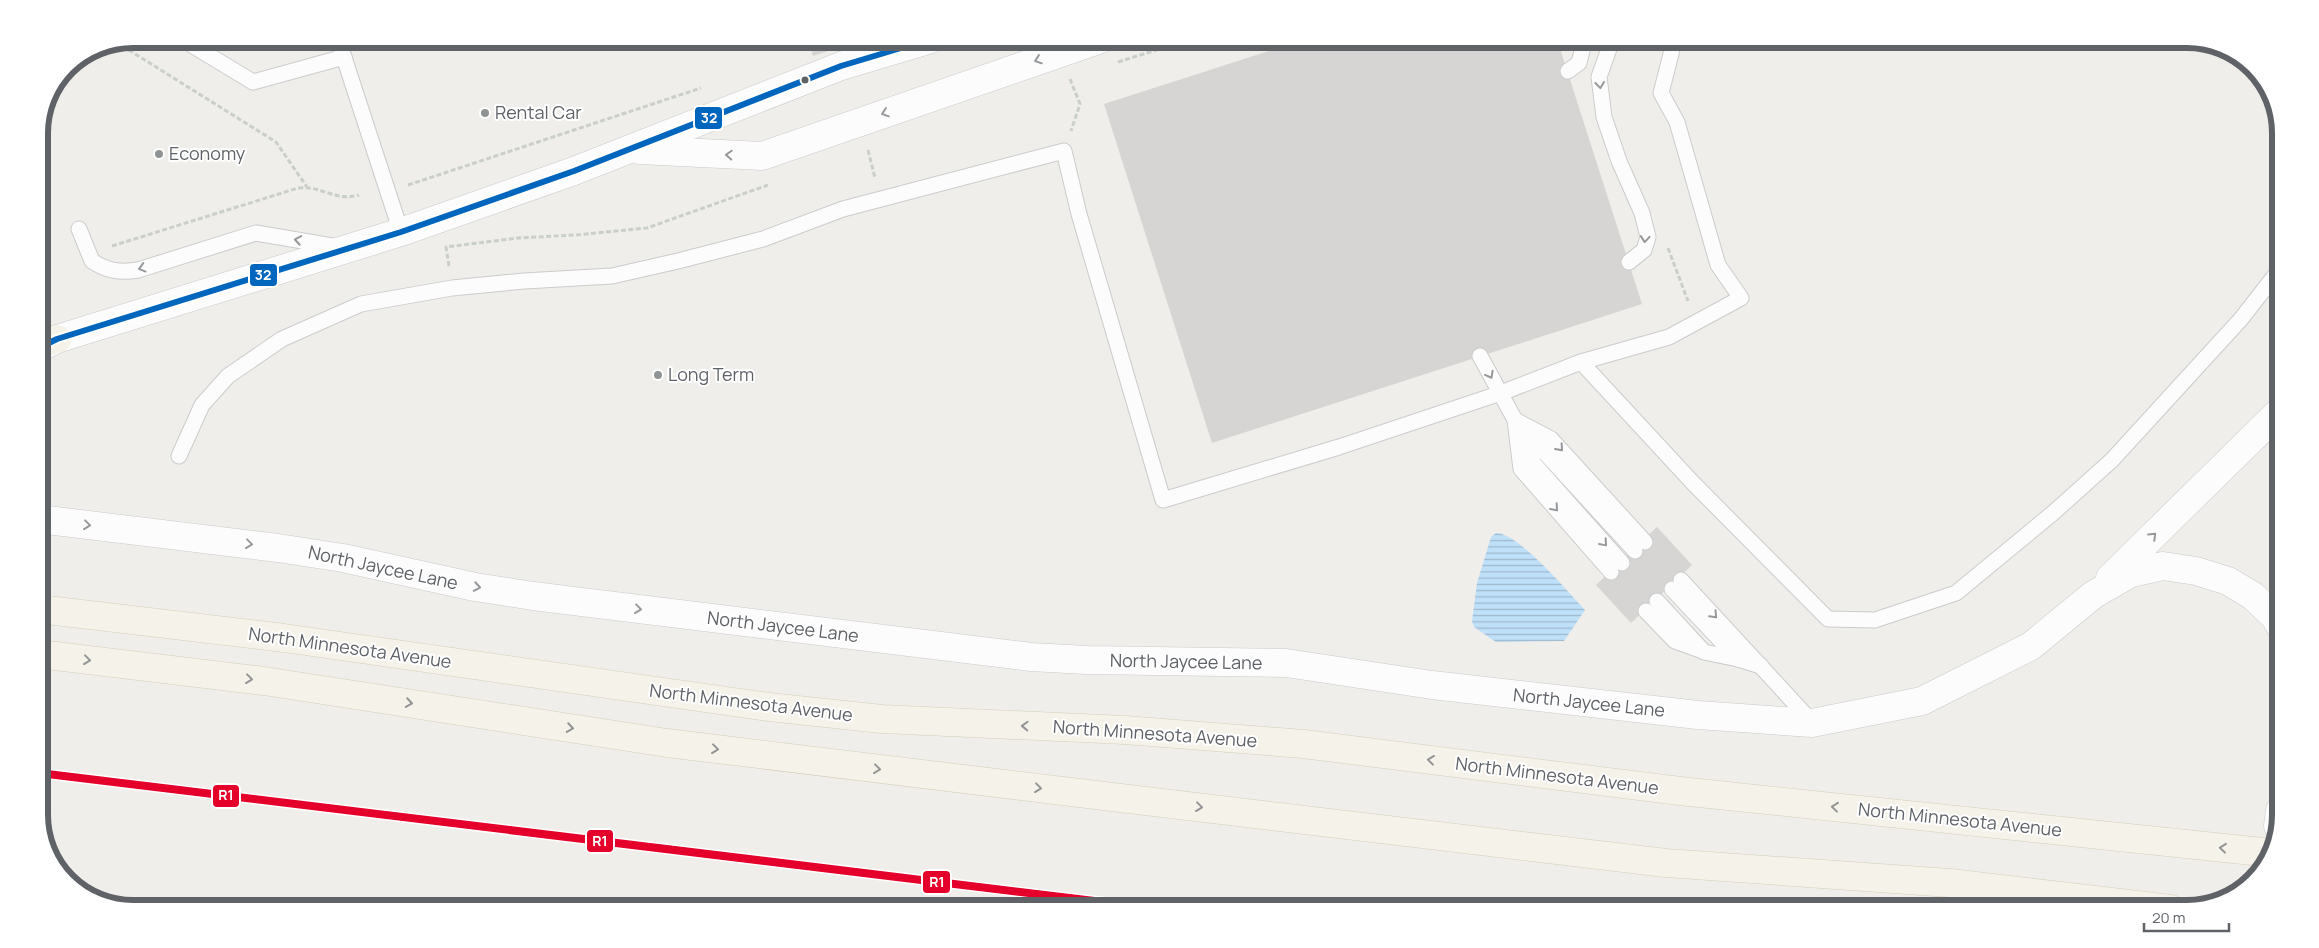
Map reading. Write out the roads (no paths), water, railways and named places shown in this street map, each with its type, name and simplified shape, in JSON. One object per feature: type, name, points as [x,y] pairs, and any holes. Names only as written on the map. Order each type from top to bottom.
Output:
[{"type":"main road","points":[[48,343],[402,232],[629,149],[841,66],[900,48]]},
{"type":"main road","points":[[629,149],[762,156],[1075,48]]},
{"type":"main road","points":[[2093,595],[2271,419]]},
{"type":"main road","name":"North Jaycee Lane","points":[[48,520],[278,548],[343,558],[475,587],[533,596],[1031,657],[1087,660],[1286,663],[1432,686],[1698,715],[1812,723],[1922,701],[2031,646],[2093,595],[2131,573],[2163,566],[2196,570],[2228,581],[2253,596],[2272,614]]},
{"type":"main road","name":"North Minnesota Avenue","points":[[48,610],[284,638],[788,709],[882,720],[1125,730],[1303,744],[1690,792],[2263,852]]},
{"type":"main road","points":[[48,655],[264,681],[667,743],[1104,796],[1666,863],[1950,883],[2094,900]]},
{"type":"lane","points":[[197,48],[254,82],[344,57]]},
{"type":"lane","points":[[341,48],[402,232]]},
{"type":"lane","points":[[1568,71],[1579,64],[1583,48]]},
{"type":"lane","points":[[1609,48],[1598,77],[1604,117],[1619,161],[1642,213],[1648,237],[1644,250],[1629,262]]},
{"type":"lane","points":[[179,456],[202,406],[228,376],[282,339],[361,304],[452,288],[524,281],[612,276],[678,261],[763,238],[843,209],[1064,151],[1079,214],[1163,500],[1339,447],[1501,393],[1581,362],[1669,337],[1741,298],[1718,265],[1678,122],[1660,92],[1672,48]]},
{"type":"lane","points":[[80,229],[92,261],[100,267],[123,272],[138,270],[256,233],[346,249]]},
{"type":"lane","points":[[1581,362],[1693,483],[1828,619],[1875,620],[1956,593],[2053,513],[2112,460],[2241,319],[2271,280]]},
{"type":"lane","points":[[1480,356],[1501,393],[1534,464],[1616,568]]},
{"type":"lane","points":[[1514,420],[1640,546]]},
{"type":"lane","points":[[1738,659],[1676,584],[1762,666],[1812,723]]},
{"type":"lane","points":[[1652,606],[1704,652],[1762,666]]},
{"type":"water","points":[[1496,533],[1517,542],[1530,553],[1585,610],[1564,641],[1496,642],[1474,627],[1472,621],[1477,583],[1491,537]]},
{"type":"place","name":"Rental Car","points":[[485,113]]},
{"type":"place","name":"Economy","points":[[159,154]]},
{"type":"place","name":"Long Term","points":[[658,375]]}]
